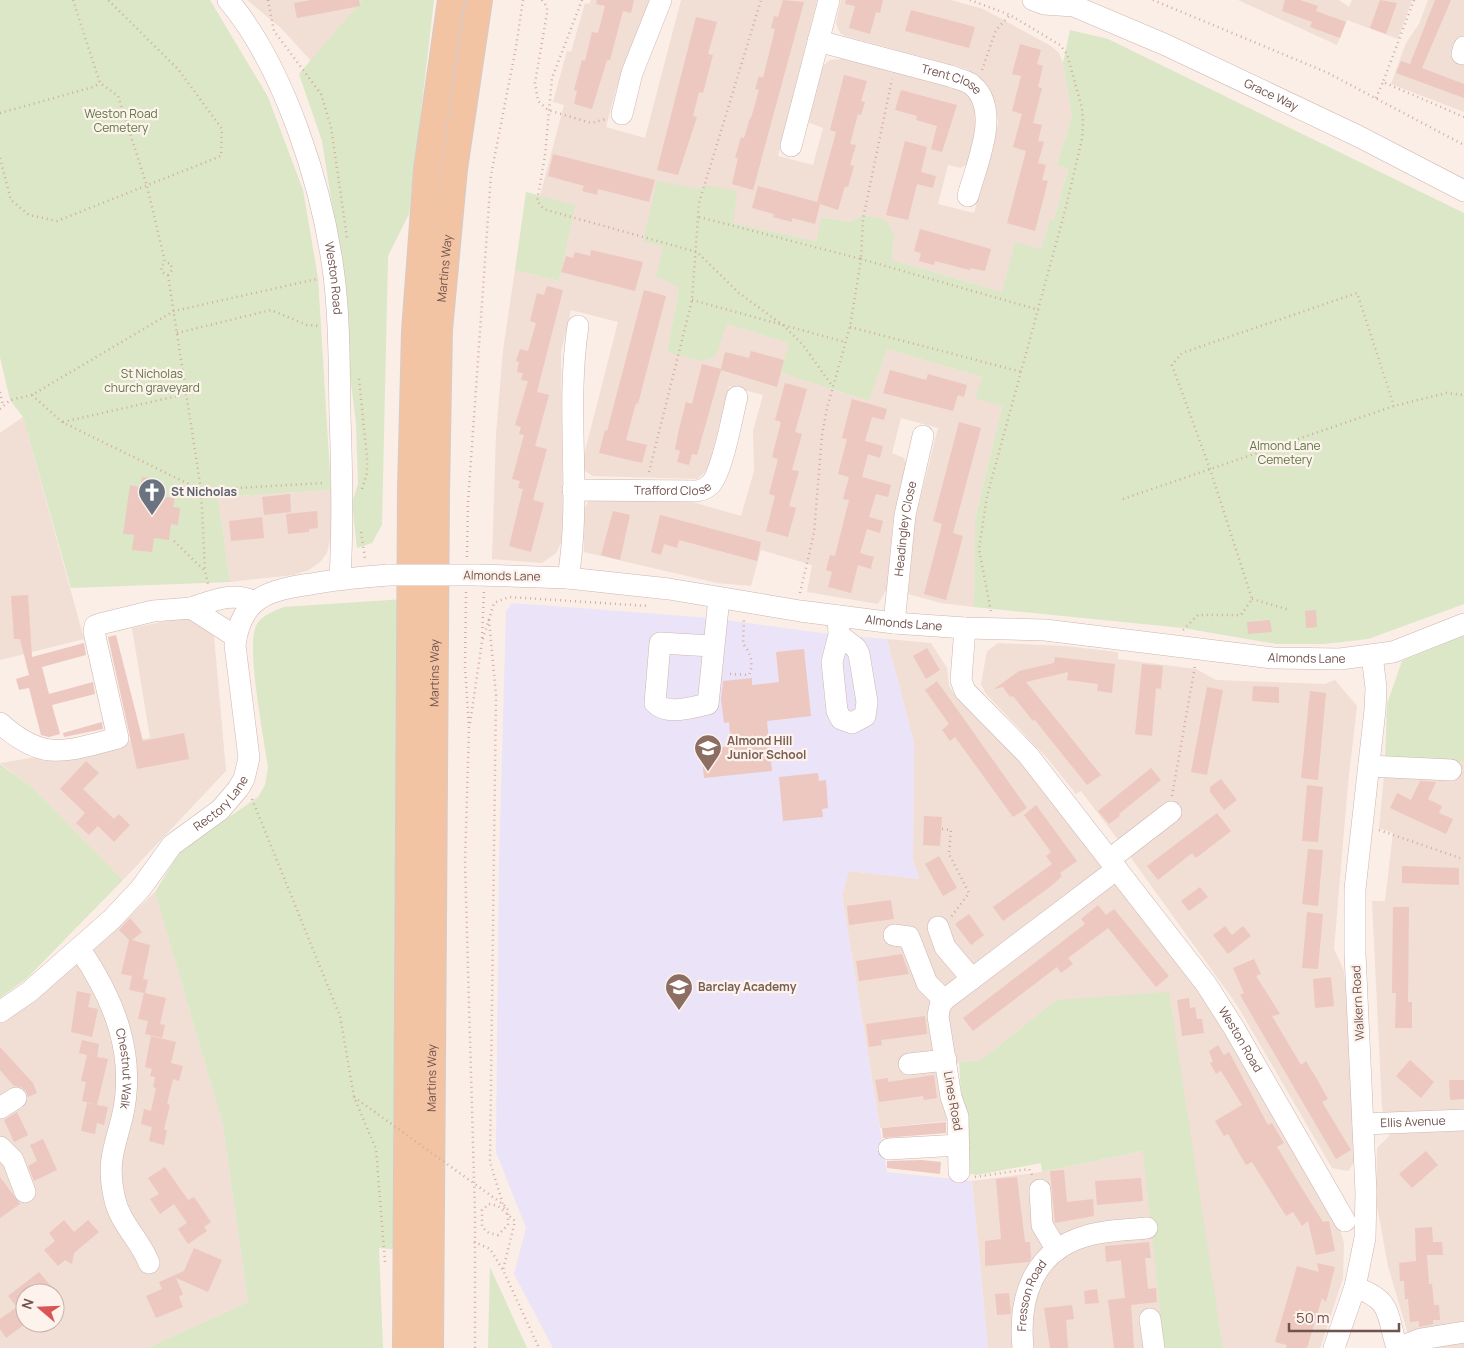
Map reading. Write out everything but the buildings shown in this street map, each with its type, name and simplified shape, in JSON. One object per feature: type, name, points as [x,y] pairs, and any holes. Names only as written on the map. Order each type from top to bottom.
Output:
[{"type":"main road","points":[[406,1348],[411,498],[415,331],[427,170],[451,0]]},
{"type":"main road","name":"Martins Way","points":[[430,1348],[436,492],[439,330],[454,169],[479,0]]},
{"type":"street","name":"Weston Road","points":[[228,0],[238,12],[281,86],[310,169],[334,276],[343,524],[340,579]]},
{"type":"street","points":[[622,114],[632,73],[661,0]]},
{"type":"street","points":[[791,146],[829,0]]},
{"type":"street","name":"Grace Way","points":[[1033,0],[1044,4],[1071,3],[1240,78],[1464,191]]},
{"type":"street","name":"Trent Close","points":[[818,41],[970,84],[984,103],[987,121],[968,196]]},
{"type":"street","points":[[568,578],[573,542],[572,387],[578,326]]},
{"type":"street","name":"Trafford Close","points":[[573,490],[697,491],[710,484],[720,464],[737,397]]},
{"type":"street","name":"Headingley Close","points":[[894,623],[905,515],[923,436]]},
{"type":"street","name":"Almonds Lane","points":[[340,579],[389,575],[474,574],[568,578],[745,601],[800,611],[839,626],[894,623],[1055,631],[1190,649],[1307,660],[1392,652],[1464,624]]},
{"type":"street","name":"Rectory Lane","points":[[0,1012],[29,992],[130,902],[172,845],[204,823],[230,801],[244,779],[249,758],[235,653],[236,636],[241,620],[254,602],[279,589],[340,579]]},
{"type":"street","points":[[0,723],[17,738],[44,750],[71,750],[118,738],[94,632],[95,626],[153,610],[191,608],[215,600],[238,596],[254,602]]},
{"type":"street","points":[[712,646],[660,643],[655,703],[664,709],[672,710],[708,704],[712,646],[719,598]]},
{"type":"street","points":[[191,608],[236,636]]},
{"type":"street","name":"Weston Road","points":[[965,628],[961,680],[965,690],[1028,755],[1206,984],[1234,1028],[1345,1221]]},
{"type":"street","name":"Walkern Road","points":[[1334,1348],[1355,1287],[1365,1238],[1366,1192],[1354,919],[1358,844],[1376,688],[1372,655]]},
{"type":"street","points":[[1368,766],[1451,770]]},
{"type":"street","points":[[894,936],[909,938],[930,987],[944,1000],[1113,864],[1171,812]]},
{"type":"street","points":[[938,927],[945,946],[972,979]]},
{"type":"street","name":"Chestnut Walk","points":[[79,948],[109,996],[121,1032],[126,1078],[124,1100],[110,1161],[114,1198],[123,1224],[150,1251]]},
{"type":"street","name":"Lines Road","points":[[944,1000],[940,1006],[938,1016],[951,1097],[958,1117],[959,1172]]},
{"type":"street","name":"Lines Road","points":[[909,1064],[946,1060]]},
{"type":"street","name":"Ellis Avenue","points":[[1363,1124],[1464,1120]]},
{"type":"street","points":[[890,1149],[959,1145]]},
{"type":"street","points":[[0,1147],[13,1160],[25,1192]]},
{"type":"street","name":"Fresson Road","points":[[1040,1190],[1042,1225],[1057,1250]]},
{"type":"street","name":"Fresson Road","points":[[1023,1348],[1021,1319],[1027,1292],[1042,1264],[1057,1250],[1088,1235],[1148,1228]]},
{"type":"street","points":[[1355,1287],[1371,1293],[1382,1302],[1397,1348],[1421,1339],[1464,1332]]},
{"type":"street","points":[[1150,1319],[1154,1348]]},
{"type":"path","points":[[74,0],[100,83],[118,96],[148,186],[164,262],[161,267],[162,272],[168,275]]},
{"type":"path","points":[[0,158],[12,200],[29,215],[57,221],[220,156],[222,129],[178,69],[108,0]]},
{"type":"path","points":[[482,642],[468,502],[491,175],[516,47],[523,0]]},
{"type":"path","points":[[542,0],[547,7],[547,13],[535,83],[538,101],[548,110],[591,123],[622,114]]},
{"type":"path","points":[[582,0],[552,78],[544,156],[536,196],[539,205],[550,211],[697,252],[739,293],[784,326],[803,345],[833,387]]},
{"type":"path","points":[[644,491],[692,300],[700,204],[761,0]]},
{"type":"path","points":[[970,0],[1010,15],[1051,40],[1067,54],[1082,108],[1082,139],[1039,310],[986,496],[979,549],[994,628]]},
{"type":"path","points":[[1153,0],[1326,72],[1464,145]]},
{"type":"path","points":[[1376,98],[1414,0]]},
{"type":"path","points":[[970,84],[984,66],[996,30],[1010,15]]},
{"type":"path","points":[[800,611],[802,603],[798,602],[814,532],[822,435],[833,387],[850,328],[861,259],[863,219],[896,62]]},
{"type":"path","points":[[1383,82],[1464,117]]},
{"type":"path","points":[[0,113],[93,87],[100,83]]},
{"type":"path","points":[[698,217],[861,259],[1039,310]]},
{"type":"path","points":[[164,262],[170,264],[172,270],[168,275],[201,490],[205,571],[215,600]]},
{"type":"path","points":[[0,409],[10,400],[32,395],[174,311],[334,276]]},
{"type":"path","points":[[1171,812],[1190,649],[1183,628],[1198,615],[1242,615],[1252,599],[1210,469],[1172,365],[1182,353],[1357,293],[1394,406]]},
{"type":"path","points":[[692,300],[846,342]]},
{"type":"path","points":[[177,333],[270,310],[307,326],[337,327]]},
{"type":"path","points":[[850,328],[1022,372]]},
{"type":"path","points":[[0,392],[3,406]]},
{"type":"path","points":[[1123,499],[1394,406],[1446,392],[1464,395]]},
{"type":"path","points":[[62,422],[186,394]]},
{"type":"path","points":[[32,395],[62,422],[201,490],[342,482]]},
{"type":"path","points":[[174,541],[205,571]]},
{"type":"path","points":[[474,574],[465,667],[469,729],[465,863],[475,1348]]},
{"type":"path","points":[[469,729],[482,642],[494,603],[509,597],[652,606]]},
{"type":"path","points":[[1252,599],[1290,610]]},
{"type":"path","points":[[709,676],[739,673],[749,675],[752,669],[750,652],[743,644],[745,601]]},
{"type":"path","points":[[489,620],[496,695],[490,1162],[505,1211]]},
{"type":"path","points":[[244,779],[340,1016],[354,1097],[376,1149],[383,1224],[383,1259],[388,1267]]},
{"type":"path","points":[[1376,825],[1376,828],[1460,858]]},
{"type":"path","points":[[938,927],[949,919],[969,893],[949,854],[950,830],[942,829]]},
{"type":"path","points":[[354,1097],[504,1204],[508,1210],[508,1226],[498,1235],[489,1233],[482,1227],[482,1210],[489,1204],[498,1206],[505,1211],[515,1221],[503,1270]]},
{"type":"path","points":[[959,1172],[977,1178],[1029,1169],[1040,1190]]},
{"type":"path","points":[[474,1242],[490,1249],[503,1270],[539,1348]]},
{"type":"shaded area","points":[[247,0],[362,0],[311,61],[282,29]]},
{"type":"shaded area","points":[[591,0],[652,0],[616,89],[606,127],[645,138],[681,0],[817,0],[778,156],[813,165],[823,128],[810,123],[809,120],[823,66],[830,60],[843,59],[956,87],[973,98],[977,124],[967,164],[961,168],[948,165],[938,204],[974,213],[998,124],[996,104],[986,84],[967,69],[845,36],[840,33],[836,23],[841,0],[951,0],[983,9],[1051,46],[1059,53],[1063,63],[1072,116],[1057,165],[1068,169],[1054,220],[1050,219],[1041,249],[1015,243],[1002,292],[892,260],[894,235],[863,215],[849,222],[823,217],[816,241],[733,223],[643,240],[663,247],[679,287],[667,352],[727,324],[790,343],[781,373],[869,401],[887,349],[982,377],[1002,406],[975,519],[974,607],[941,603],[908,594],[915,520],[938,428],[901,418],[892,453],[904,458],[907,467],[893,520],[887,589],[878,604],[807,592],[812,565],[761,550],[751,586],[717,583],[584,552],[583,511],[589,500],[682,499],[741,516],[754,471],[753,431],[763,395],[729,386],[708,468],[698,479],[593,476],[585,471],[582,463],[618,322],[571,310],[561,352],[563,539],[556,553],[542,563],[492,559],[496,435],[503,350],[515,270],[559,281],[576,205],[540,196],[564,105],[553,102],[567,51],[571,52],[585,3],[589,4]]},
{"type":"shaded area","points":[[1238,0],[1339,0],[1349,7],[1352,0],[1412,0],[1398,39],[1347,20],[1337,45]]},
{"type":"shaded area","points":[[1428,0],[1464,0],[1464,112],[1391,84],[1406,43],[1419,24]]},
{"type":"shaded area","points":[[23,417],[84,639],[0,660],[0,433]]},
{"type":"shaded area","points":[[331,490],[332,531],[327,553],[321,561],[309,570],[293,575],[230,582],[218,497]]},
{"type":"shaded area","name":"Barclay Academy","points":[[512,603],[711,618],[837,635],[887,639],[914,743],[913,859],[919,879],[849,871],[842,895],[887,1172],[972,1181],[988,1348],[553,1348],[514,1274],[526,1228],[496,1152],[499,863],[506,611]]},
{"type":"shaded area","points":[[187,617],[214,636],[226,771],[123,880],[32,787],[0,763],[150,738],[132,628]]},
{"type":"shaded area","points":[[887,639],[931,643],[947,668],[949,686],[952,691],[1009,747],[1199,990],[1339,1227],[1344,1243],[1343,1278],[1320,1348],[1223,1348],[1201,1210],[1056,1000],[981,1060],[959,1062],[938,1078],[947,1121],[880,1128],[842,895],[849,871],[919,879],[913,859],[914,743]]},
{"type":"shaded area","points":[[998,643],[1065,646],[1118,652],[1118,659],[1196,669],[1216,680],[1325,684],[1335,680],[1357,706],[1348,784],[1334,949],[1344,971],[1347,1002],[1356,1160],[1348,1171],[1332,1168],[1237,1005],[1116,837],[1081,791],[1076,794],[1048,759],[986,694],[981,684],[987,651]]},
{"type":"shaded area","points":[[1464,761],[1464,1348],[1412,1348],[1388,1266],[1376,1201],[1377,1148],[1389,1136],[1382,1107],[1372,901],[1385,901],[1393,833],[1379,828],[1385,764]]},
{"type":"shaded area","points":[[155,892],[223,1125],[248,1302],[147,1348],[0,1348],[0,1021],[107,938]]},
{"type":"shaded area","points":[[1144,1151],[1164,1348],[988,1348],[972,1181],[1042,1172]]},
{"type":"green space","points":[[0,0],[210,0],[268,97],[303,190],[318,278],[331,490],[218,497],[230,582],[71,588],[23,417],[10,400],[0,357]]},
{"type":"green space","points":[[362,0],[434,0],[409,214],[388,256],[382,525],[372,543],[357,548],[352,503],[358,484],[356,423],[335,223],[322,141],[299,74]]},
{"type":"green space","name":"Almond Lane Cemetery","points":[[1070,30],[1108,39],[1464,213],[1464,604],[1368,639],[1324,644],[1277,644],[1183,628],[974,607],[975,519],[1002,406],[975,398],[982,377],[887,349],[869,401],[781,373],[789,343],[727,324],[715,357],[701,361],[667,352],[679,287],[656,276],[663,247],[643,241],[657,181],[699,189],[704,185],[737,191],[733,223],[816,241],[822,217],[849,222],[863,215],[886,220],[894,235],[892,260],[1002,292],[1015,242],[1041,249],[1050,219],[1054,220],[1068,169],[1057,165],[1072,116],[1063,63]]},
{"type":"green space","points":[[526,192],[576,205],[559,281],[515,270]]},
{"type":"green space","points":[[405,599],[401,1250],[379,1248],[383,1348],[147,1348],[248,1302],[223,1125],[155,892],[181,850],[258,797],[265,785],[268,767],[253,653],[253,637],[258,622],[268,614],[284,607]]},
{"type":"green space","points":[[1464,635],[1464,761],[1385,764],[1387,704],[1402,661]]},
{"type":"green space","points":[[0,764],[32,787],[123,880],[27,978],[0,998]]},
{"type":"green space","points":[[1169,992],[1223,1348],[1164,1348],[1143,1151],[1042,1172],[1041,1163],[977,1175],[967,1173],[959,1062],[981,1060],[1056,1000]]},
{"type":"green space","points":[[490,1267],[527,1348],[488,1348]]},
{"type":"place","name":"St Nicholas","points":[[152,516]]},
{"type":"place","name":"Almond Hill Junior School","points":[[708,772]]},
{"type":"place","name":"Barclay Academy","points":[[679,1011]]},
{"type":"park label","name":"Weston Road Cemetery","points":[[121,121]]},
{"type":"park label","name":"St Nicholas church graveyard","points":[[152,381]]}]
